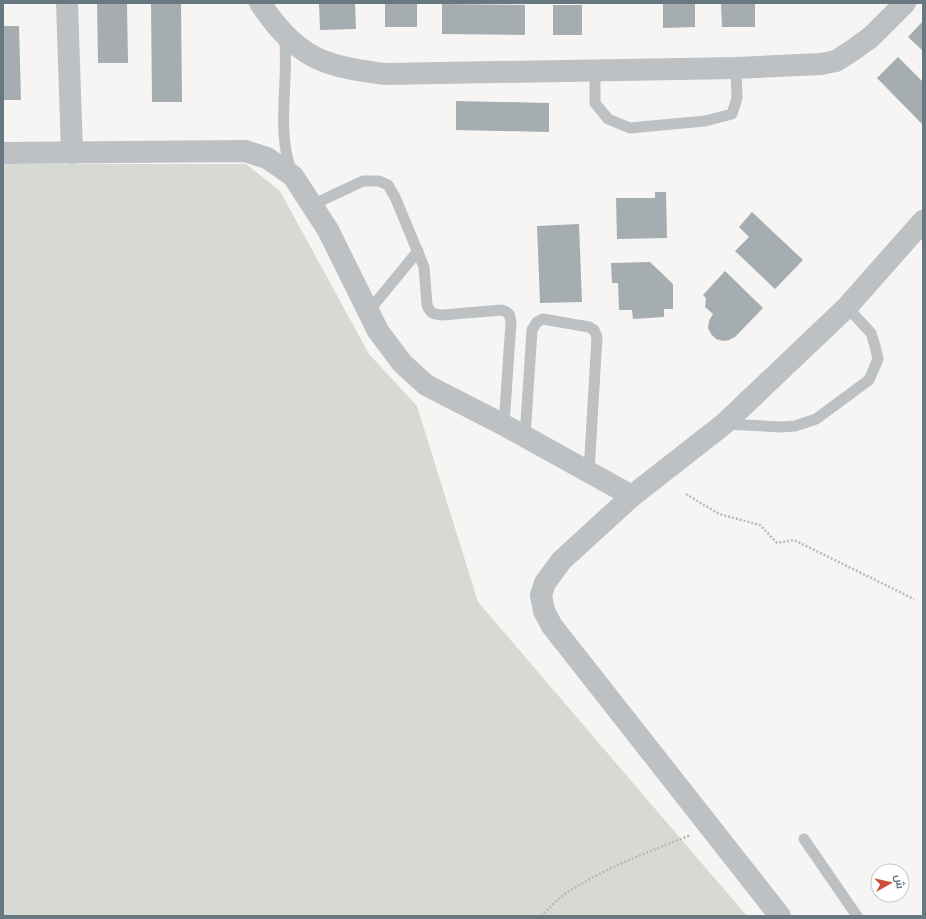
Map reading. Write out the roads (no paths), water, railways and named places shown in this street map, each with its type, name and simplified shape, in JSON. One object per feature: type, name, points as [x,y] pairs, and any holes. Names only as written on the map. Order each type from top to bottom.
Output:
[{"type":"street","points":[[67,3],[72,153]]},
{"type":"street","points":[[260,3],[271,20],[295,45],[308,54],[326,62],[341,66],[384,74],[736,68],[821,64],[836,61],[871,37],[905,3]]},
{"type":"street","points":[[3,153],[245,151],[267,158],[294,178],[312,205],[328,230],[378,331],[402,363],[426,384],[504,425],[632,496]]},
{"type":"street","points":[[780,916],[552,626],[544,611],[541,595],[545,583],[561,561],[632,496],[724,424],[847,307],[923,221]]},
{"type":"lane","points":[[285,34],[286,77],[283,111],[287,160],[294,178]]},
{"type":"lane","points":[[596,70],[595,103],[608,119],[630,128],[705,121],[732,114],[737,98],[736,68]]},
{"type":"lane","points":[[312,205],[363,181],[379,181],[388,185],[395,197],[424,267],[427,306],[429,311],[433,314],[442,315],[502,310],[507,311],[510,315],[511,322],[504,425]]},
{"type":"lane","points":[[368,312],[418,251]]},
{"type":"lane","points":[[724,424],[781,427],[795,426],[816,419],[869,380],[878,359],[875,346],[871,333],[847,307]]},
{"type":"lane","points":[[525,437],[532,330],[537,322],[543,319],[589,327],[594,330],[597,337],[588,472]]},
{"type":"lane","points":[[804,839],[855,916]]}]
